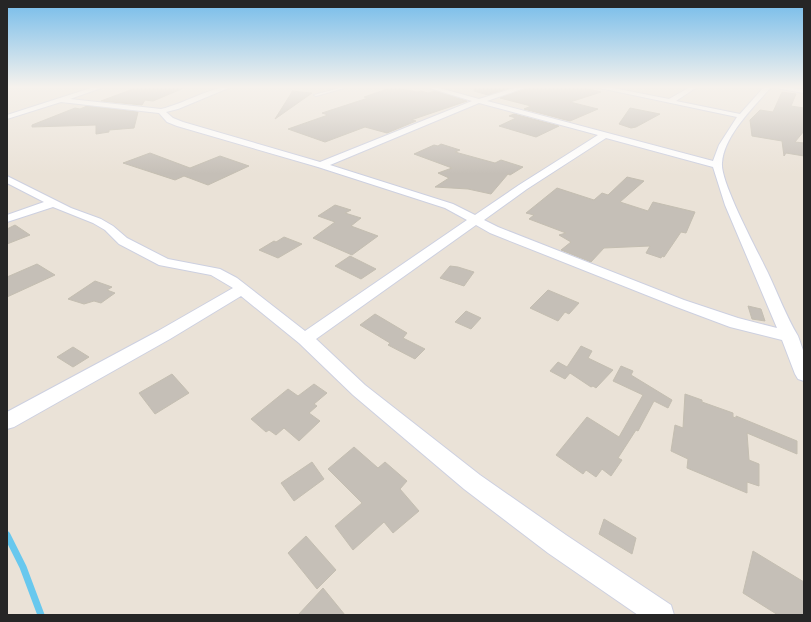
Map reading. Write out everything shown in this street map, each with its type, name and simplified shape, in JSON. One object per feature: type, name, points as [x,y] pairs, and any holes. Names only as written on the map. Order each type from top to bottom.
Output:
[{"type":"street","points":[[166,116],[170,120],[180,124],[321,165],[449,206],[494,230],[556,256],[679,303],[735,323],[790,336]]},
{"type":"street","points":[[321,165],[441,116]]},
{"type":"street","points":[[534,116],[716,165]]},
{"type":"street","points":[[741,116],[721,150],[716,165],[730,203],[790,336],[804,374]]},
{"type":"street","points":[[305,339],[523,187],[604,135]]},
{"type":"street","points":[[7,179],[67,210],[97,221],[109,228],[123,240],[164,262],[215,272],[232,281],[305,339],[359,390],[472,482],[557,544],[661,615]]},
{"type":"street","points":[[7,219],[53,203]]},
{"type":"street","points":[[7,421],[164,335],[242,289]]},
{"type":"building","points":[[55,116],[137,116],[134,128],[109,130],[109,132],[96,134],[96,125],[32,127],[32,125]]},
{"type":"building","points":[[325,116],[423,116],[411,120],[416,121],[387,133],[365,127],[325,142],[288,129]]},
{"type":"building","points":[[509,116],[522,116],[559,126],[536,137],[499,126],[516,118]]},
{"type":"building","points":[[551,116],[582,116],[570,121]]},
{"type":"building","points":[[624,116],[656,116],[636,127],[631,128],[619,124]]},
{"type":"building","points":[[754,116],[804,116],[804,131],[795,142],[804,143],[804,156],[786,153],[784,156],[782,141],[752,136],[750,120]]},
{"type":"building","points":[[441,144],[460,150],[455,152],[495,163],[501,160],[523,167],[510,175],[508,174],[491,194],[468,189],[435,187],[449,178],[438,173],[452,168],[414,154],[434,145],[438,146]]},
{"type":"building","points":[[150,153],[190,168],[220,156],[249,166],[208,185],[184,176],[175,180],[123,163]]},
{"type":"building","points":[[627,177],[644,181],[620,202],[648,211],[653,202],[695,212],[686,233],[681,232],[664,257],[662,256],[661,258],[646,253],[650,246],[604,248],[591,262],[561,250],[571,242],[559,235],[566,233],[529,219],[534,215],[526,213],[557,188],[594,200],[602,193],[608,195]]},
{"type":"building","points":[[335,205],[351,210],[345,213],[361,218],[351,226],[378,236],[352,255],[313,238],[335,222],[318,216]]},
{"type":"building","points":[[15,225],[30,235],[7,244],[7,229]]},
{"type":"building","points":[[284,237],[302,244],[278,258],[259,250],[274,241],[276,242]]},
{"type":"building","points":[[350,256],[376,269],[361,279],[335,266]]},
{"type":"building","points":[[37,264],[55,275],[7,297],[7,277]]},
{"type":"building","points":[[450,266],[474,272],[464,286],[440,278]]},
{"type":"building","points":[[95,281],[112,287],[107,290],[115,293],[101,303],[94,301],[84,304],[68,299]]},
{"type":"building","points":[[548,290],[579,303],[569,314],[565,312],[558,321],[530,308]]},
{"type":"building","points":[[748,306],[761,309],[765,321],[752,319]]},
{"type":"building","points":[[466,311],[481,318],[471,329],[455,322]]},
{"type":"building","points":[[375,314],[407,333],[403,338],[425,349],[415,359],[388,345],[390,343],[360,325]]},
{"type":"building","points":[[581,346],[592,351],[588,358],[613,370],[596,388],[593,386],[591,387],[570,373],[565,379],[550,371],[558,362],[567,367]]},
{"type":"building","points":[[73,347],[89,357],[73,367],[57,357]]},
{"type":"building","points":[[621,366],[633,371],[631,375],[672,400],[668,408],[654,401],[638,431],[636,430],[618,458],[622,460],[611,476],[602,469],[596,477],[586,470],[583,474],[556,455],[587,417],[619,437],[643,395],[613,381]]},
{"type":"building","points":[[172,374],[189,393],[155,414],[139,393]]},
{"type":"building","points":[[314,384],[327,393],[314,404],[317,406],[309,413],[320,421],[299,441],[284,428],[276,435],[269,430],[266,432],[251,419],[288,389],[298,396]]},
{"type":"building","points":[[685,394],[733,413],[733,417],[736,418],[736,416],[797,441],[797,454],[747,433],[749,460],[759,464],[759,486],[747,482],[747,493],[687,468],[688,459],[671,451],[675,425],[683,428]]},
{"type":"building","points":[[354,447],[378,468],[385,462],[407,481],[400,489],[419,511],[393,533],[384,522],[353,550],[335,526],[362,503],[328,469]]},
{"type":"building","points":[[312,462],[324,479],[294,501],[281,483]]},
{"type":"building","points":[[604,519],[636,538],[632,554],[599,534]]},
{"type":"building","points":[[306,536],[336,570],[317,589],[288,553]]},
{"type":"building","points":[[753,551],[804,582],[804,615],[778,615],[743,593]]},
{"type":"building","points":[[323,588],[345,615],[298,615]]},
{"type":"waterway","points":[[7,535],[23,567],[41,615]]}]
